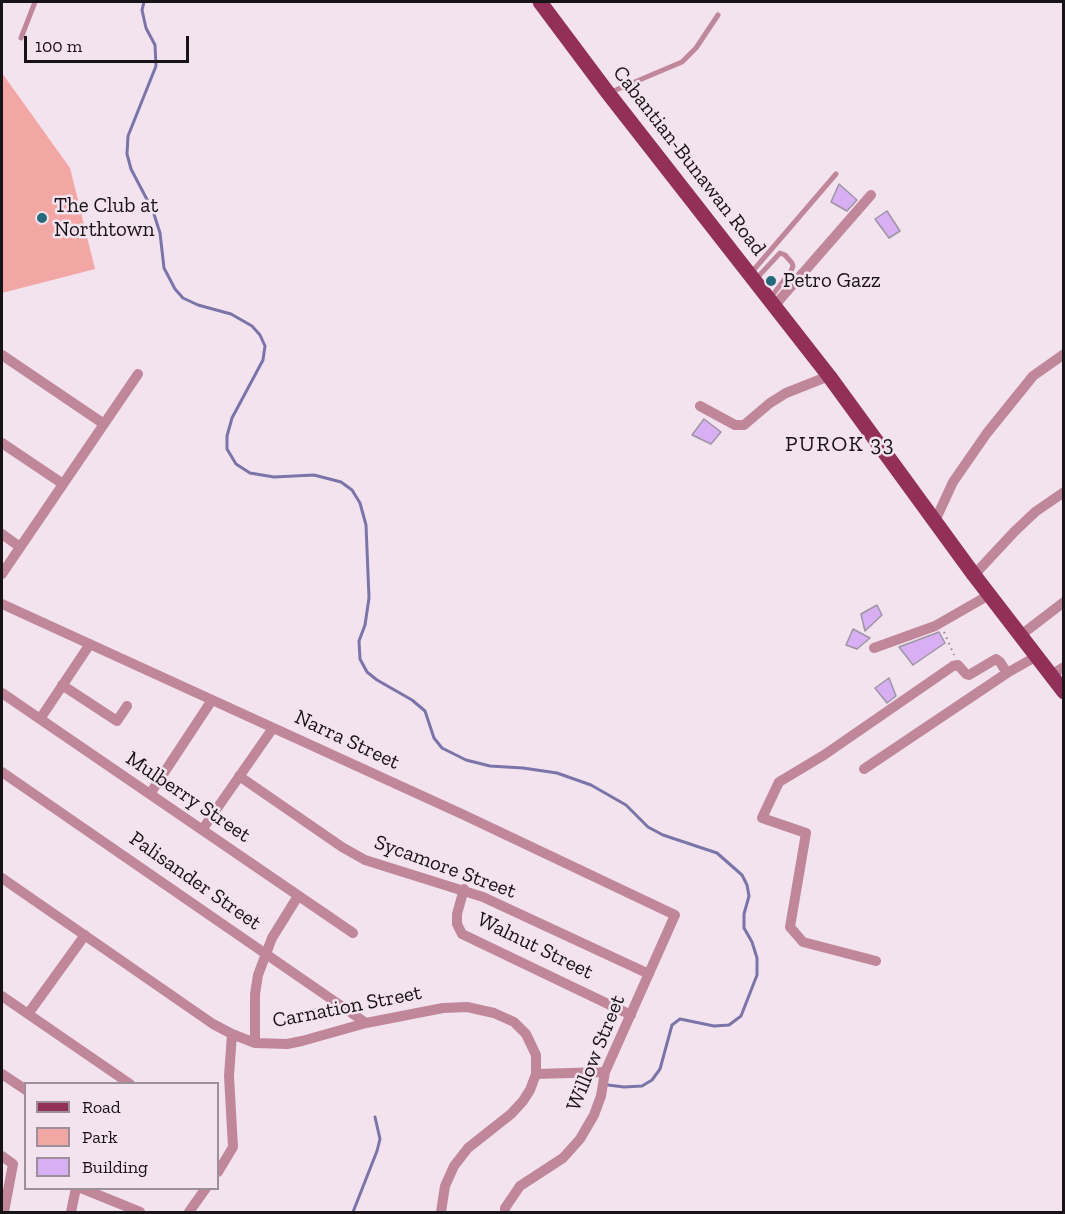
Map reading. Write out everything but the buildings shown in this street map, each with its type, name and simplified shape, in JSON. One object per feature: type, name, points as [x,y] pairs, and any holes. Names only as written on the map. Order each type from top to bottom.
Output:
[{"type":"main road","name":"Cabantian-Bunawan Road","points":[[540,2],[608,93],[829,376],[989,595],[1037,656],[1057,671],[1064,692]]},
{"type":"street","points":[[772,302],[871,195]]},
{"type":"street","points":[[935,521],[953,482],[987,433],[1033,376],[1064,354]]},
{"type":"street","points":[[2,355],[104,424]]},
{"type":"street","points":[[2,574],[138,374]]},
{"type":"street","points":[[700,406],[735,424],[744,425],[786,393],[829,376]]},
{"type":"street","points":[[2,443],[63,484]]},
{"type":"street","points":[[974,575],[1035,512],[1064,492]]},
{"type":"street","points":[[2,534],[20,547]]},
{"type":"street","points":[[874,648],[940,624],[989,595]]},
{"type":"street","points":[[1021,635],[1064,602]]},
{"type":"street","name":"Narra Street","points":[[2,604],[464,815],[675,915]]},
{"type":"street","points":[[40,719],[90,644]]},
{"type":"street","points":[[864,770],[1007,673],[1037,656]]},
{"type":"street","points":[[876,961],[803,942],[790,927],[806,833],[762,818],[779,782],[824,755],[953,666],[958,665],[963,673],[969,675],[996,659],[1007,673]]},
{"type":"street","points":[[62,685],[117,721],[127,706]]},
{"type":"street","name":"Mulberry Street","points":[[2,693],[353,933]]},
{"type":"street","points":[[150,794],[212,700]]},
{"type":"street","points":[[202,830],[273,728]]},
{"type":"street","name":"Palisander Street","points":[[2,772],[366,1023]]},
{"type":"street","name":"Sycamore Street","points":[[239,776],[342,847],[365,860],[464,889],[649,974]]},
{"type":"street","name":"Carnation Street","points":[[2,878],[213,1024],[255,1043],[287,1044],[366,1023],[443,1008],[467,1007],[494,1013],[514,1022],[526,1034],[536,1055],[536,1074]]},
{"type":"street","name":"Walnut Street","points":[[464,889],[457,914],[457,924],[462,934],[631,1015]]},
{"type":"street","points":[[255,1043],[255,994],[265,953],[298,896]]},
{"type":"street","name":"Willow Street","points":[[507,1211],[520,1186],[563,1158],[580,1138],[594,1115],[601,1096],[605,1072],[675,915]]},
{"type":"street","points":[[28,1014],[85,934]]},
{"type":"street","points":[[2,996],[129,1082]]},
{"type":"street","points":[[219,1170],[233,1147],[229,1076],[232,1034]]},
{"type":"street","points":[[441,1212],[445,1186],[453,1166],[468,1148],[524,1101],[536,1074],[605,1072]]},
{"type":"street","points":[[2,1074],[24,1089]]},
{"type":"street","points":[[2,1156],[14,1164]]},
{"type":"street","points":[[2,1162],[14,1164]]},
{"type":"street","points":[[4,1212],[14,1164]]},
{"type":"street","points":[[71,1212],[76,1190]]},
{"type":"street","points":[[86,1190],[140,1212]]},
{"type":"street","points":[[189,1212],[205,1190]]},
{"type":"lane","points":[[21,38],[35,2]]},
{"type":"lane","points":[[608,93],[682,62],[696,48],[718,15]]},
{"type":"lane","points":[[753,277],[836,174]]},
{"type":"lane","points":[[753,277],[780,254],[792,263],[791,271],[772,302]]},
{"type":"path","points":[[940,624],[958,665]]},
{"type":"green space","name":"The Club at Northtown","points":[[2,73],[70,168],[95,269],[2,293]]},
{"type":"waterway","points":[[144,2],[142,10],[146,28],[155,45],[156,66],[128,136],[127,154],[131,169],[153,211],[160,233],[164,268],[175,289],[183,298],[198,305],[231,314],[252,326],[260,335],[265,346],[263,360],[232,418],[227,436],[227,449],[236,464],[250,473],[274,477],[314,475],[341,482],[352,490],[360,503],[366,525],[369,598],[365,625],[359,641],[360,659],[367,672],[412,700],[425,711],[434,738],[442,748],[466,760],[490,766],[557,773],[591,785],[626,805],[648,827],[663,835],[717,853],[742,875],[747,885],[749,896],[744,914],[744,928],[757,958],[757,975],[741,1016],[729,1025],[714,1026],[680,1019],[672,1025],[660,1069],[652,1080],[642,1086],[608,1085]]},
{"type":"waterway","points":[[353,1212],[380,1139],[375,1117]]},
{"type":"place","name":"The Club at Northtown","points":[[42,218]]},
{"type":"place","name":"Petro Gazz","points":[[771,281]]},
{"type":"district","name":"PUROK 33","points":[[840,445]]}]
